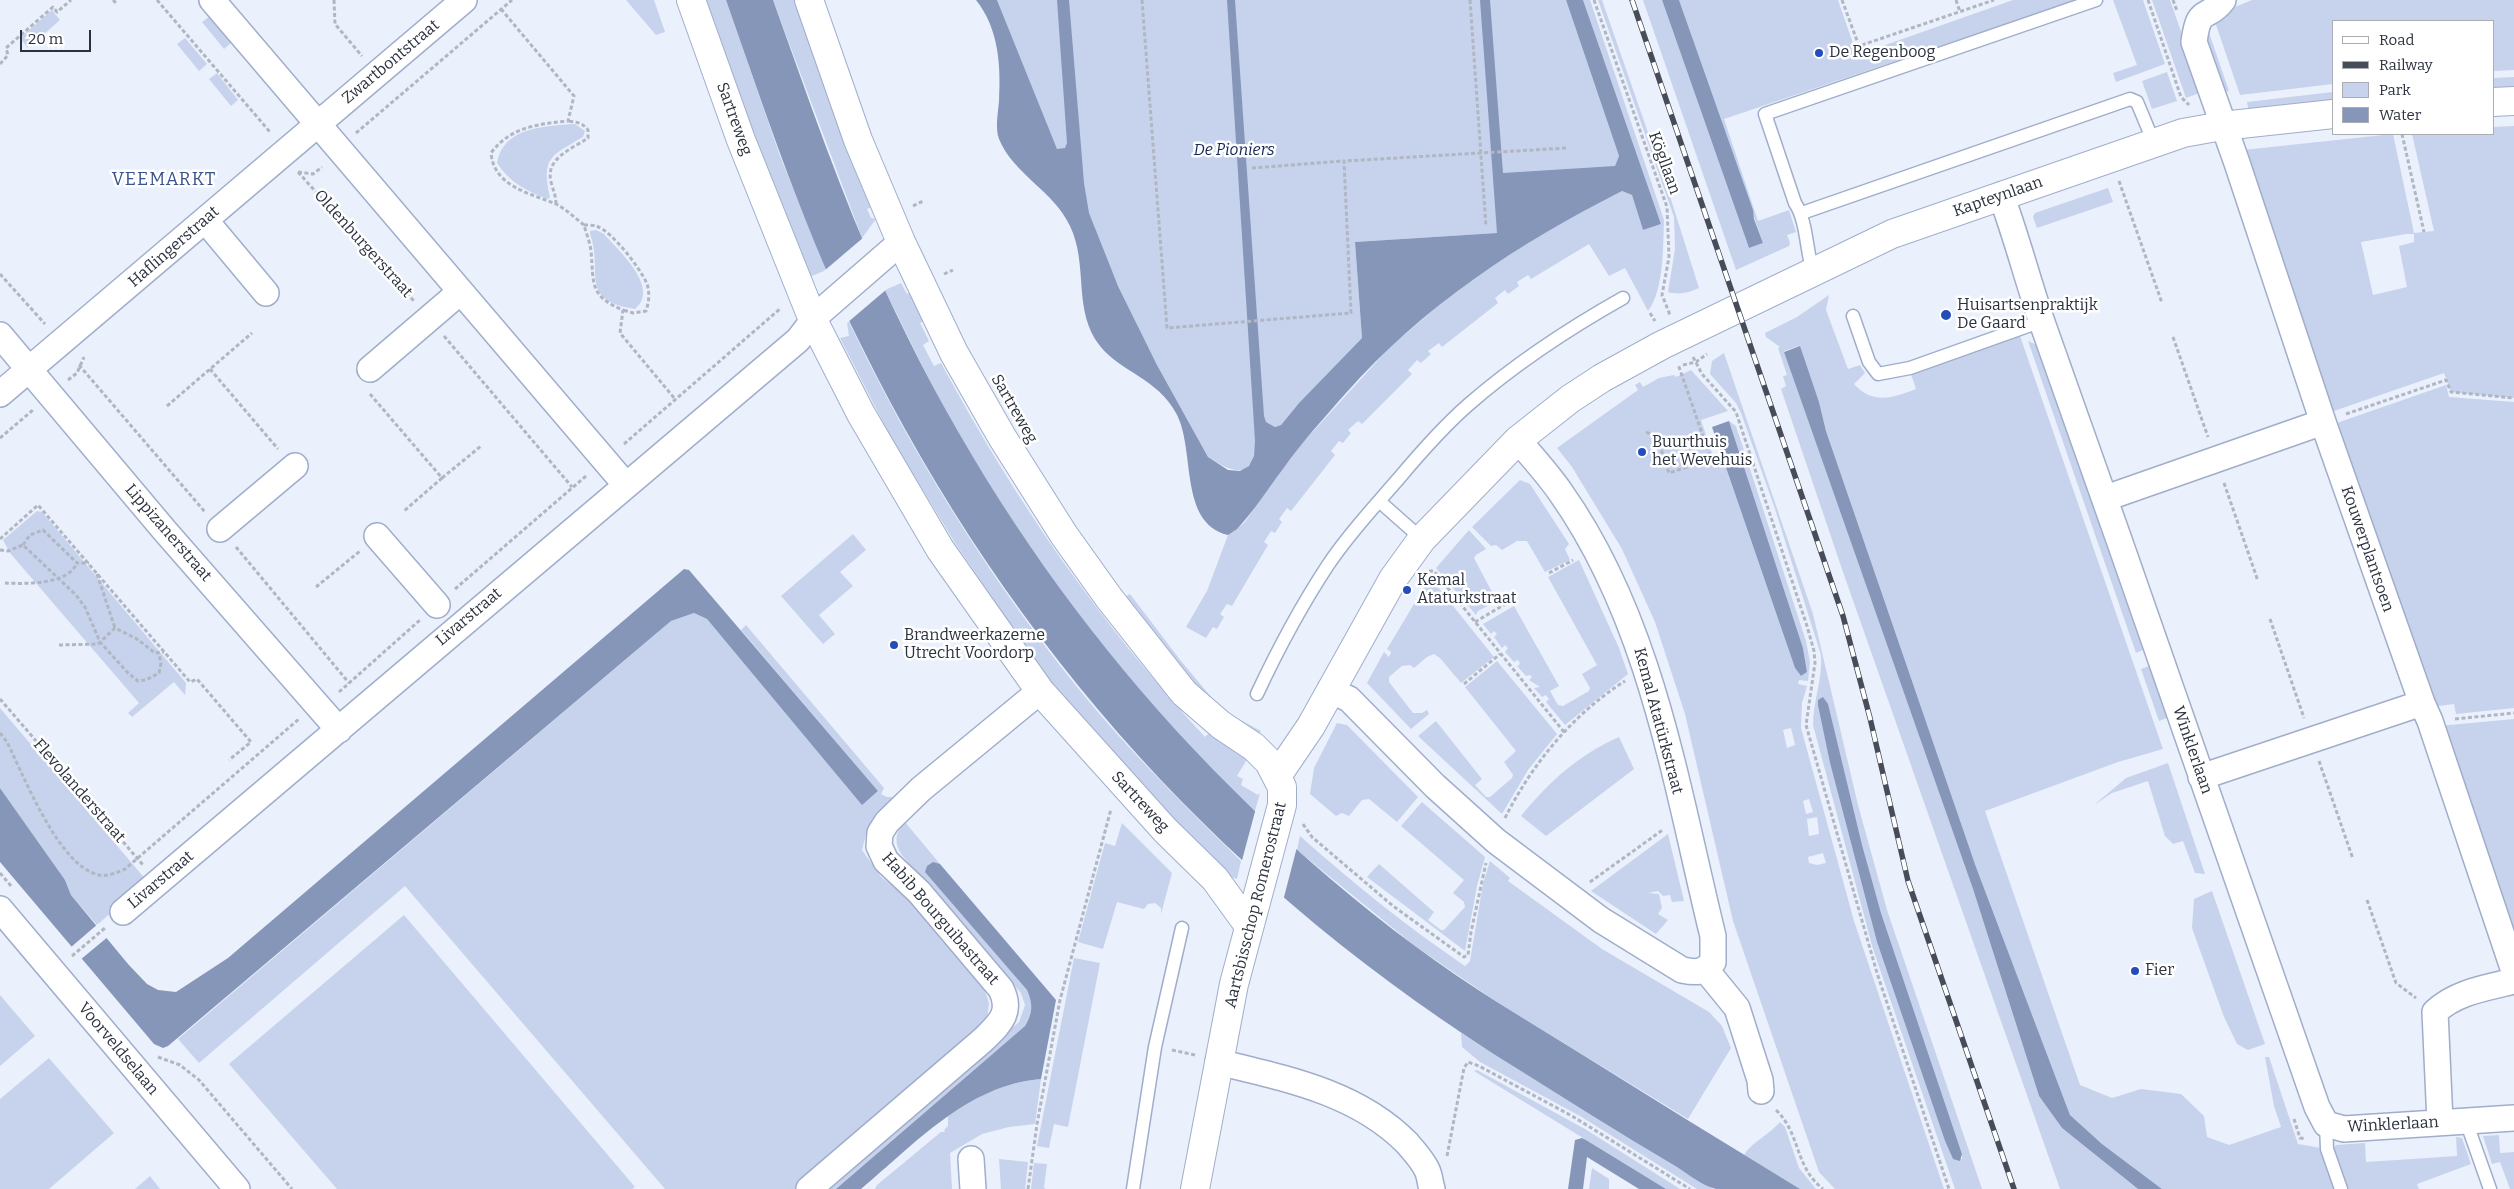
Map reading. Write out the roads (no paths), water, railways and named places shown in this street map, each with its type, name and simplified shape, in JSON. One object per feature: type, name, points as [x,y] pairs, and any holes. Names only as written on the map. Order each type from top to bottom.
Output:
[{"type":"street","points":[[212,0],[625,484]]},
{"type":"street","name":"Zwartbontstraat","points":[[318,124],[464,0]]},
{"type":"street","name":"Sartreweg","points":[[691,0],[741,140],[821,312],[860,414],[940,549],[1040,691],[1165,830],[1215,879],[1249,926]]},
{"type":"street","name":"Sartreweg","points":[[809,0],[895,247],[1002,437],[1064,535],[1109,598],[1184,693],[1221,726],[1262,754],[1277,776]]},
{"type":"street","name":"Kouwerplantsoen","points":[[2223,0],[2219,5],[2204,13],[2196,22],[2194,42],[2222,126],[2237,163],[2323,422],[2426,712],[2514,971]]},
{"type":"street","points":[[2494,102],[2514,101]]},
{"type":"street","name":"Kapteynlaan","points":[[1518,440],[1570,399],[1602,378],[1681,336],[1892,234],[2154,143],[2195,131],[2222,126],[2332,114]]},
{"type":"street","name":"Haflingerstraat","points":[[30,369],[205,220],[292,162],[318,124]]},
{"type":"street","name":"Winklerlaan","points":[[2001,196],[2042,321],[2106,498],[2316,1107],[2326,1124],[2344,1129],[2514,1118]]},
{"type":"street","points":[[205,220],[266,293]]},
{"type":"street","points":[[821,312],[895,247]]},
{"type":"street","points":[[369,380],[429,319],[460,292]]},
{"type":"street","name":"Livarstraat","points":[[122,912],[158,883],[332,723],[798,340],[821,312]]},
{"type":"street","name":"Lippizanerstraat","points":[[0,335],[165,531],[332,723]]},
{"type":"street","points":[[0,394],[30,369]]},
{"type":"street","points":[[2106,498],[2323,422]]},
{"type":"street","points":[[1277,776],[1311,726],[1393,579],[1422,540],[1518,440]]},
{"type":"street","name":"Kemal Atatürkstraat","points":[[1518,440],[1561,493],[1597,554],[1628,620],[1647,670],[1713,936],[1713,962],[1706,970]]},
{"type":"street","points":[[220,529],[294,467]]},
{"type":"street","points":[[370,542],[437,605]]},
{"type":"street","points":[[1330,690],[1348,699],[1435,786],[1496,841],[1569,897],[1600,920],[1682,970],[1696,973],[1706,970],[1737,1008],[1760,1080],[1761,1091]]},
{"type":"street","name":"Habib Bourguibastraat","points":[[809,1189],[983,1040],[997,1026],[1005,1014],[1006,1000],[1001,989],[919,892],[886,861],[879,846],[880,833],[898,811],[921,789],[1040,691]]},
{"type":"street","points":[[2201,777],[2426,712]]},
{"type":"street","name":"Aartsbisschop Romerostraat","points":[[1195,1189],[1218,1062],[1258,890],[1290,816],[1277,776]]},
{"type":"street","name":"Voorveldselaan","points":[[0,909],[237,1189]]},
{"type":"street","points":[[2440,1122],[2435,1012],[2448,1001],[2478,990],[2514,981]]},
{"type":"street","points":[[1218,1062],[1272,1074],[1324,1091],[1390,1126],[1414,1151],[1429,1179]]},
{"type":"street","points":[[971,1160],[973,1189]]},
{"type":"lane","points":[[1813,272],[1808,255],[1802,213],[1795,203],[1765,114],[2096,0]]},
{"type":"lane","points":[[1802,213],[2130,99],[2138,102],[2154,143]]},
{"type":"lane","points":[[1257,694],[1279,648],[1329,564],[1379,501],[1420,454],[1467,406],[1550,342],[1623,298]]},
{"type":"lane","points":[[1853,316],[1870,362],[1878,374],[1889,374],[1910,368],[2042,321]]},
{"type":"lane","points":[[1379,501],[1422,540]]},
{"type":"lane","points":[[1133,1189],[1155,1047],[1182,928]]},
{"type":"lane","points":[[2466,1121],[2490,1189]]},
{"type":"lane","points":[[2326,1124],[2327,1149],[2341,1189]]},
{"type":"water","points":[[726,0],[773,0],[853,217],[884,288],[932,385],[985,477],[1044,566],[1108,651],[1177,731],[1251,807],[1331,879],[1415,946],[1495,1001],[1800,1189],[1716,1189],[1710,1187],[1521,1071],[1415,1001],[1316,925],[1224,843],[1139,756],[1060,663],[987,563],[921,457],[861,345],[822,261],[788,175]]},
{"type":"water","points":[[976,0],[997,0],[1057,149],[1065,148],[1067,143],[1057,0],[1069,0],[1084,183],[1089,213],[1118,286],[1157,365],[1208,457],[1228,470],[1240,471],[1249,466],[1254,456],[1255,441],[1227,0],[1235,0],[1264,416],[1266,422],[1275,427],[1281,425],[1299,403],[1362,338],[1355,242],[1497,233],[1480,0],[1490,0],[1503,173],[1615,166],[1619,156],[1566,0],[1583,0],[1661,224],[1643,230],[1632,195],[1622,191],[1546,232],[1474,279],[1407,332],[1376,361],[1305,440],[1243,522],[1228,535],[1212,528],[1202,516],[1195,501],[1182,428],[1176,413],[1168,401],[1150,384],[1109,355],[1100,346],[1091,332],[1083,303],[1076,241],[1070,226],[1054,203],[1014,163],[999,139],[997,125],[999,61],[997,48],[990,23]]},
{"type":"water","points":[[1662,0],[1679,0],[1763,243],[1749,248]]},
{"type":"water","points":[[1800,346],[1819,402],[1826,431],[1976,867],[2070,1115],[2102,1144],[2162,1189],[2138,1189],[2062,1128],[2039,1096],[1973,889],[1784,352]]},
{"type":"water","points":[[1729,421],[1803,648],[1807,672],[1801,676],[1795,668],[1712,427]]},
{"type":"water","points":[[684,569],[689,570],[878,791],[862,805],[707,619],[694,613],[671,621],[168,1046],[163,1048],[154,1044],[0,862],[0,788],[65,880],[71,895],[128,964],[147,984],[158,990],[176,992],[228,958]]},
{"type":"water","points":[[1823,697],[1828,704],[1862,845],[1881,913],[1962,1154],[1960,1161],[1953,1159],[1945,1141],[1877,942],[1830,763],[1818,705],[1818,700]]},
{"type":"water","points":[[933,862],[940,864],[1056,1000],[1041,1079],[1014,1084],[989,1092],[944,1119],[861,1189],[836,1189],[1025,1026],[1030,1017],[1031,1004],[1027,990],[925,872],[927,866]]},
{"type":"water","points":[[1582,1138],[1666,1189],[1639,1189],[1587,1157],[1583,1189],[1568,1189],[1575,1140]]},
{"type":"railway","points":[[1632,0],[1843,616],[1870,718],[1908,881],[2014,1189]]},
{"type":"place","name":"De Regenboog","points":[[1819,53]]},
{"type":"place","name":"Huisartsenpraktijk De Gaard","points":[[1946,315]]},
{"type":"place","name":"Buurthuis het Wevehuis","points":[[1642,452]]},
{"type":"place","name":"Kemal Ataturkstraat","points":[[1407,590]]},
{"type":"place","name":"Brandweerkazerne Utrecht Voordorp","points":[[894,645]]},
{"type":"place","name":"Fier","points":[[2135,971]]},
{"type":"district","name":"VEEMARKT","points":[[164,180]]},
{"type":"park label","name":"De Pioniers","points":[[1234,151]]}]
